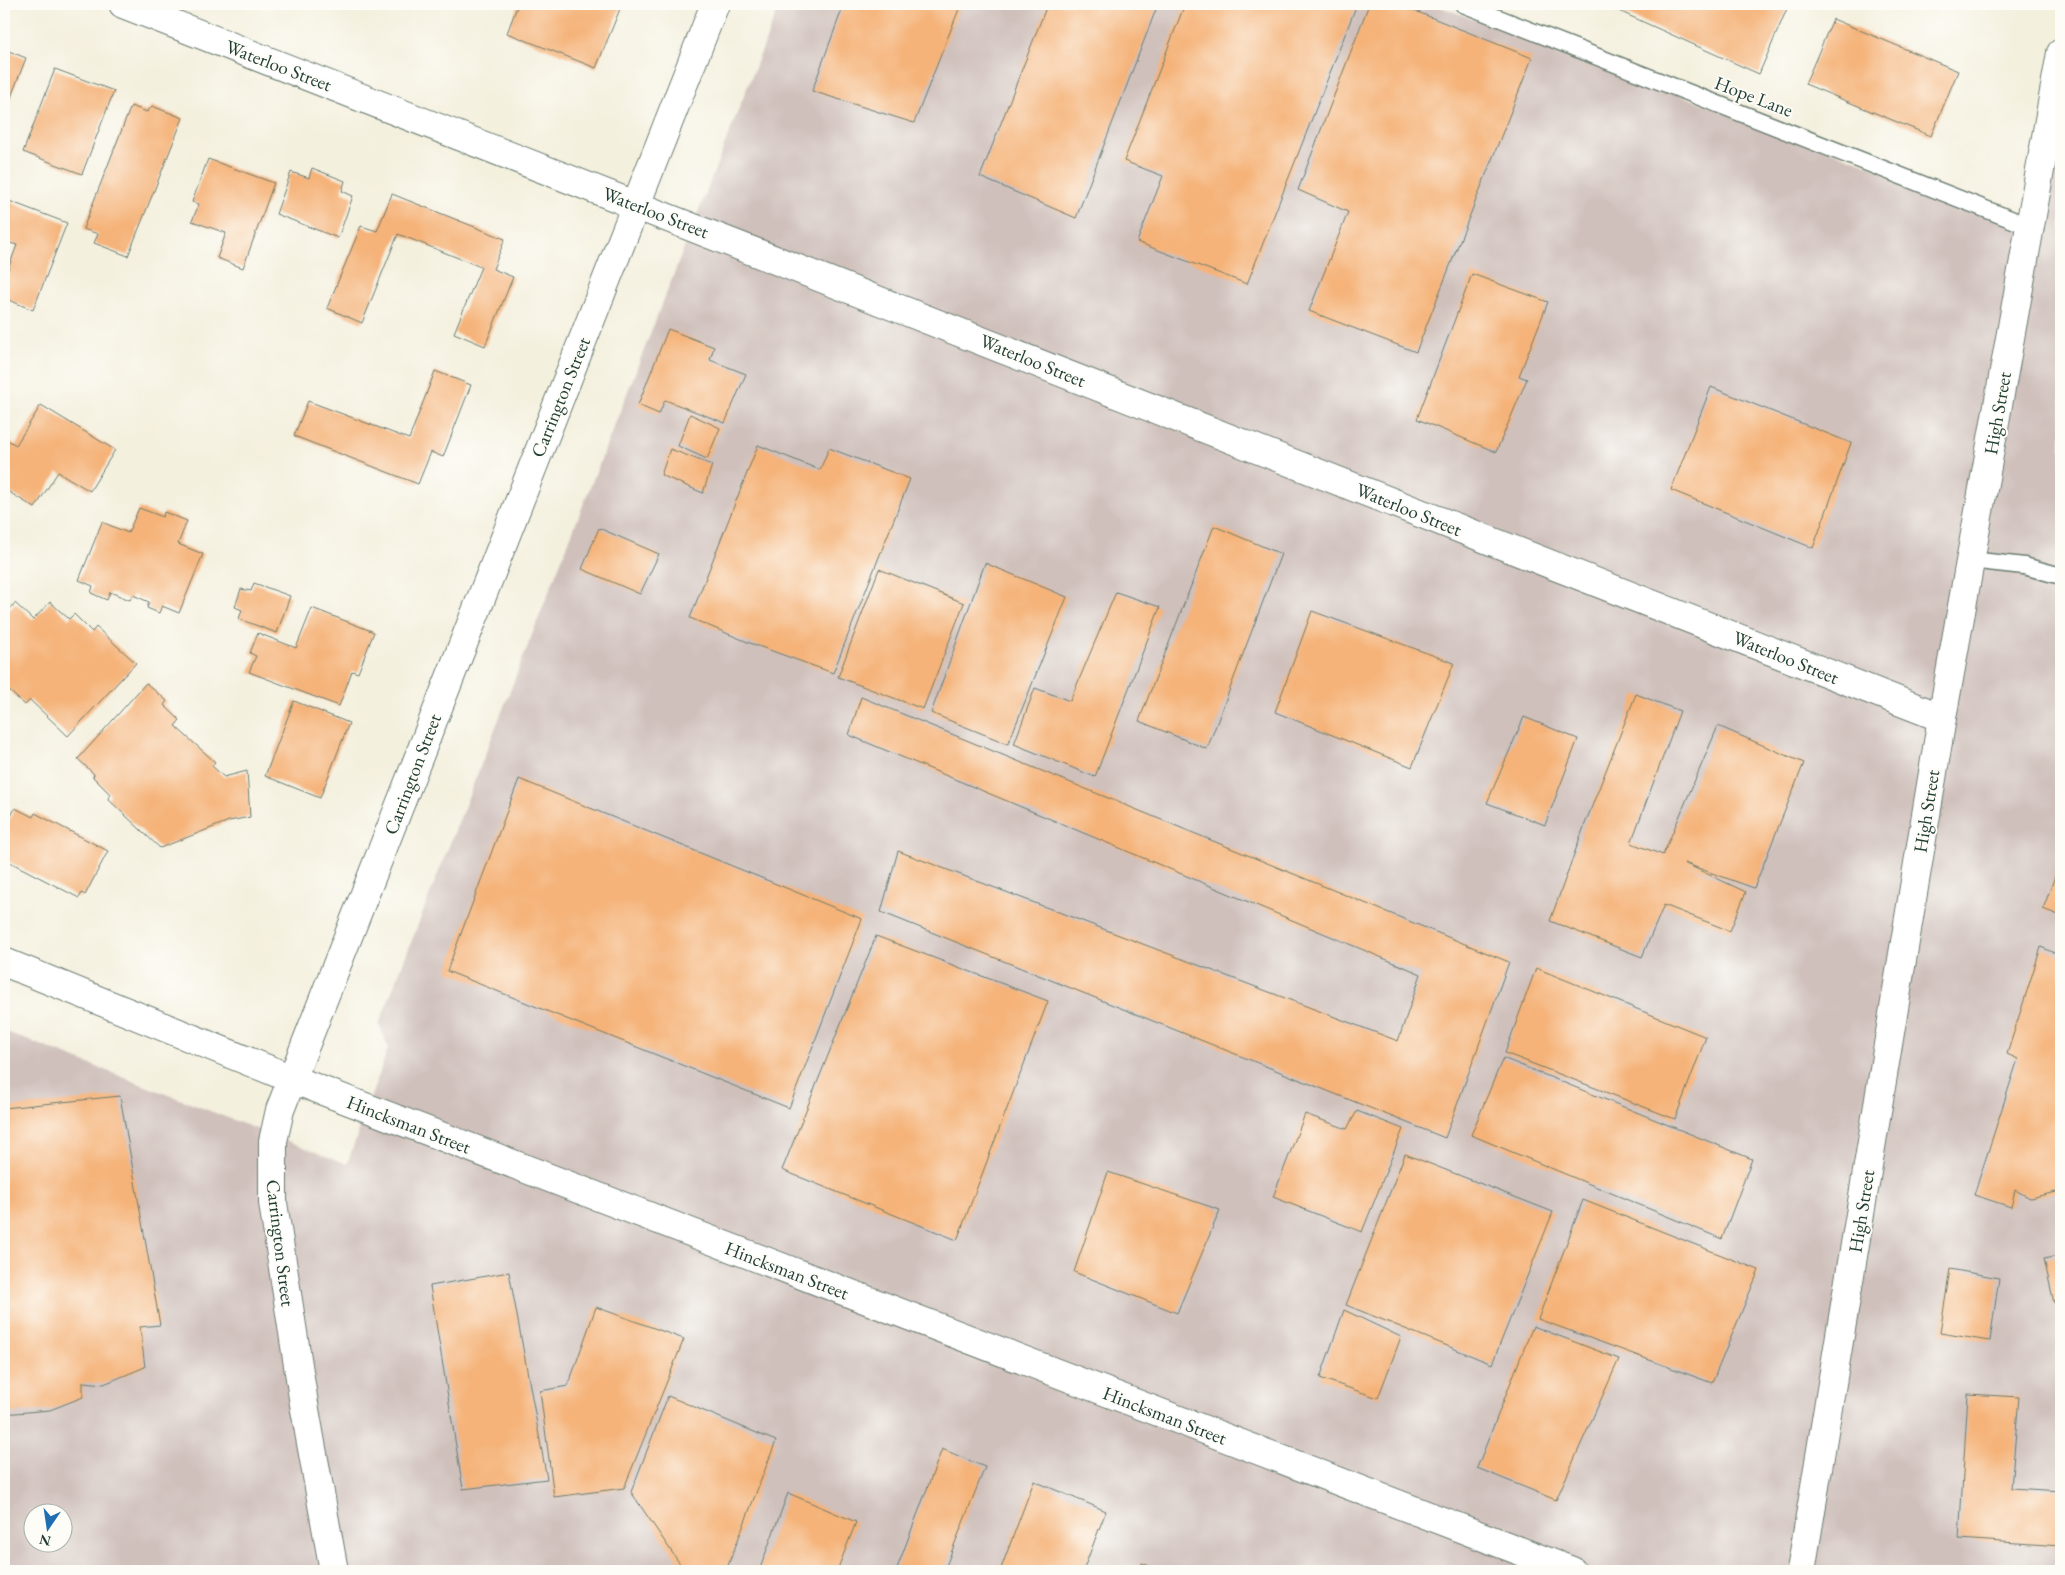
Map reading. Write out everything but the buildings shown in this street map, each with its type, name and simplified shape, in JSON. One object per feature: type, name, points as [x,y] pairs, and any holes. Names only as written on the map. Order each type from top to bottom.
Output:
[{"type":"street","name":"Waterloo Street","points":[[123,4],[1942,718]]},
{"type":"street","name":"Carrington Street","points":[[334,1571],[304,1404],[273,1203],[273,1141],[280,1110],[715,4]]},
{"type":"street","name":"High Street","points":[[1802,1571],[1942,718],[2061,53]]},
{"type":"street","name":"Hincksman Street","points":[[4,962],[292,1079],[1572,1571]]},
{"type":"lane","name":"Hope Lane","points":[[1463,4],[2031,227]]},
{"type":"lane","points":[[1970,560],[2024,566],[2061,576]]},
{"type":"shaded area","points":[[780,4],[1433,4],[2031,226],[2061,39],[2061,1571],[4,1571],[4,1031],[347,1164],[388,1048],[379,1024]]}]
